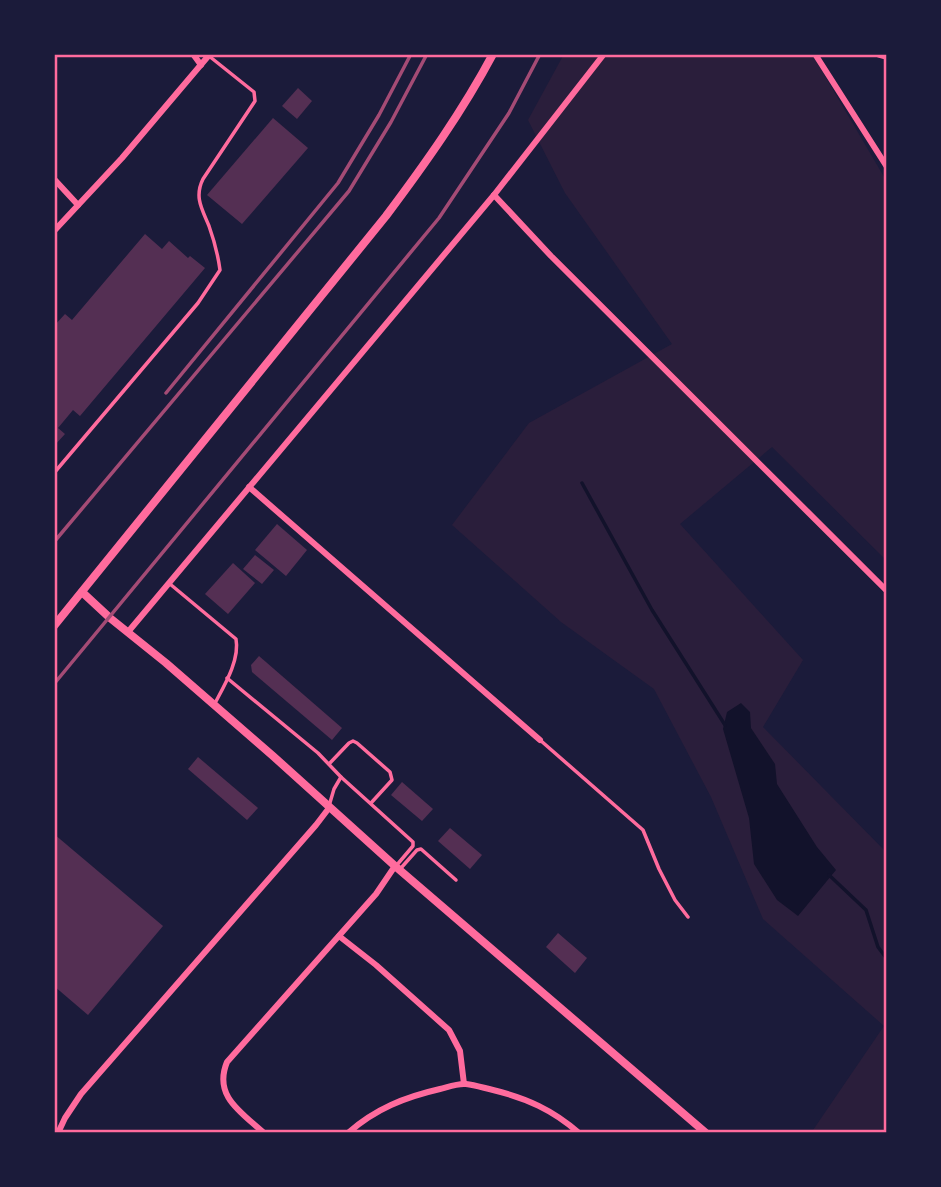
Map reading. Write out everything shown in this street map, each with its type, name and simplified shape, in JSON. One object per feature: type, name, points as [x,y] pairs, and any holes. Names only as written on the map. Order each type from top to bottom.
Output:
[{"type":"street","points":[[193,54],[201,65]]},
{"type":"street","points":[[54,626],[386,216],[461,110],[493,54]]},
{"type":"street","points":[[128,632],[494,194],[604,54]]},
{"type":"street","points":[[815,54],[887,167]]},
{"type":"street","points":[[880,54],[887,56]]},
{"type":"street","points":[[54,231],[122,158],[210,55]]},
{"type":"street","points":[[54,179],[78,205]]},
{"type":"street","points":[[494,194],[551,256],[887,591]]},
{"type":"street","points":[[249,487],[540,740]]},
{"type":"street","points":[[82,592],[706,1133]]},
{"type":"street","points":[[58,1133],[81,1094],[329,808]]},
{"type":"street","points":[[264,1133],[229,1099],[223,1083],[224,1071],[230,1057],[398,868]]},
{"type":"street","points":[[339,936],[449,1030],[460,1051],[464,1084]]},
{"type":"street","points":[[348,1133],[386,1106],[419,1094],[464,1084],[533,1102],[579,1133]]},
{"type":"lane","points":[[54,473],[198,303],[220,270],[200,206],[199,187],[255,101],[255,95],[210,55]]},
{"type":"lane","points":[[168,583],[236,639],[238,648],[214,705]]},
{"type":"lane","points":[[227,678],[318,753],[413,842],[398,868]]},
{"type":"lane","points":[[540,740],[643,830],[675,900],[688,917]]},
{"type":"lane","points":[[329,764],[353,741],[390,772],[392,780],[372,803]]},
{"type":"lane","points":[[329,808],[334,789],[341,777]]},
{"type":"lane","points":[[398,868],[421,849],[456,880]]},
{"type":"shaded area","points":[[564,54],[812,54],[887,182],[887,561],[772,447],[680,524],[803,660],[763,727],[887,853],[887,1133],[811,1133],[884,1026],[763,919],[711,797],[654,689],[561,622],[452,525],[529,423],[672,344],[565,193],[528,120]]},
{"type":"shaded area","points":[[741,703],[750,712],[751,728],[775,764],[777,784],[817,847],[836,870],[798,916],[777,900],[754,864],[749,818],[723,729],[727,712]]},
{"type":"building","points":[[298,88],[312,101],[297,119],[282,106]]},
{"type":"building","points":[[273,118],[308,148],[242,224],[207,195]]},
{"type":"building","points":[[145,234],[162,249],[169,241],[188,258],[190,256],[205,268],[80,416],[73,410],[58,428],[65,434],[54,446],[54,326],[65,314],[72,320]]},
{"type":"building","points":[[277,524],[307,550],[286,576],[255,550]]},
{"type":"building","points":[[255,555],[274,570],[262,584],[243,569]]},
{"type":"building","points":[[233,563],[255,583],[228,614],[205,594]]},
{"type":"building","points":[[259,656],[342,728],[332,740],[252,672],[251,665]]},
{"type":"building","points":[[198,757],[258,808],[247,820],[188,769]]},
{"type":"building","points":[[402,782],[433,809],[422,821],[391,795]]},
{"type":"building","points":[[450,828],[482,855],[470,869],[438,841]]},
{"type":"building","points":[[54,834],[163,926],[88,1015],[54,986]]},
{"type":"building","points":[[558,933],[587,958],[575,973],[546,947]]},
{"type":"waterway","points":[[582,483],[652,610],[725,725]]},
{"type":"waterway","points":[[829,875],[866,910],[878,947],[887,959]]},
{"type":"railway","points":[[166,393],[338,183],[379,115],[411,54]]},
{"type":"railway","points":[[54,542],[349,191],[391,122],[427,54]]},
{"type":"railway","points":[[54,684],[439,218],[509,113],[540,54]]}]
